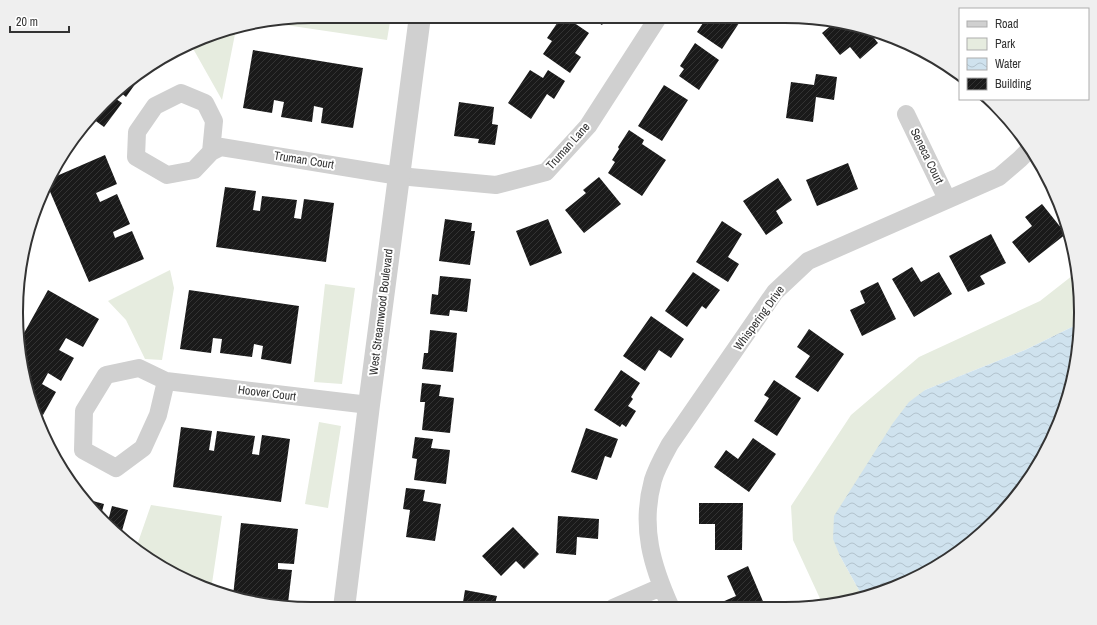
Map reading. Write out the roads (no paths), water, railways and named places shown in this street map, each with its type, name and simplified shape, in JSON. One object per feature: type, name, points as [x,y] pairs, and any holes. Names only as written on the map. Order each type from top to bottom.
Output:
[{"type":"street","name":"West Streamwood Boulevard","points":[[345,602],[398,176],[419,23]]},
{"type":"street","name":"Truman Lane","points":[[398,176],[496,184],[546,172],[588,126],[654,23]]},
{"type":"street","points":[[181,93],[205,103],[214,121],[211,152],[194,170],[166,175],[136,157],[137,132],[155,106],[181,93]]},
{"type":"street","name":"Seneca Court","points":[[906,114],[947,199]]},
{"type":"street","name":"Truman Court","points":[[211,152],[221,147],[398,176]]},
{"type":"street","name":"Whispering Drive","points":[[668,602],[661,586],[649,546],[647,527],[648,508],[653,479],[670,444],[775,292],[808,261],[999,177],[1026,153]]},
{"type":"street","name":"Hoover Court","points":[[166,381],[158,416],[143,448],[116,468],[83,450],[84,411],[106,375],[139,368],[166,381],[369,404]]},
{"type":"street","points":[[626,602],[661,586]]},
{"type":"water","points":[[1073,326],[1072,350],[1059,406],[1044,441],[1014,489],[975,530],[945,553],[913,572],[878,587],[860,592],[840,556],[833,539],[834,516],[893,423],[909,402],[925,390],[1025,350]]}]
